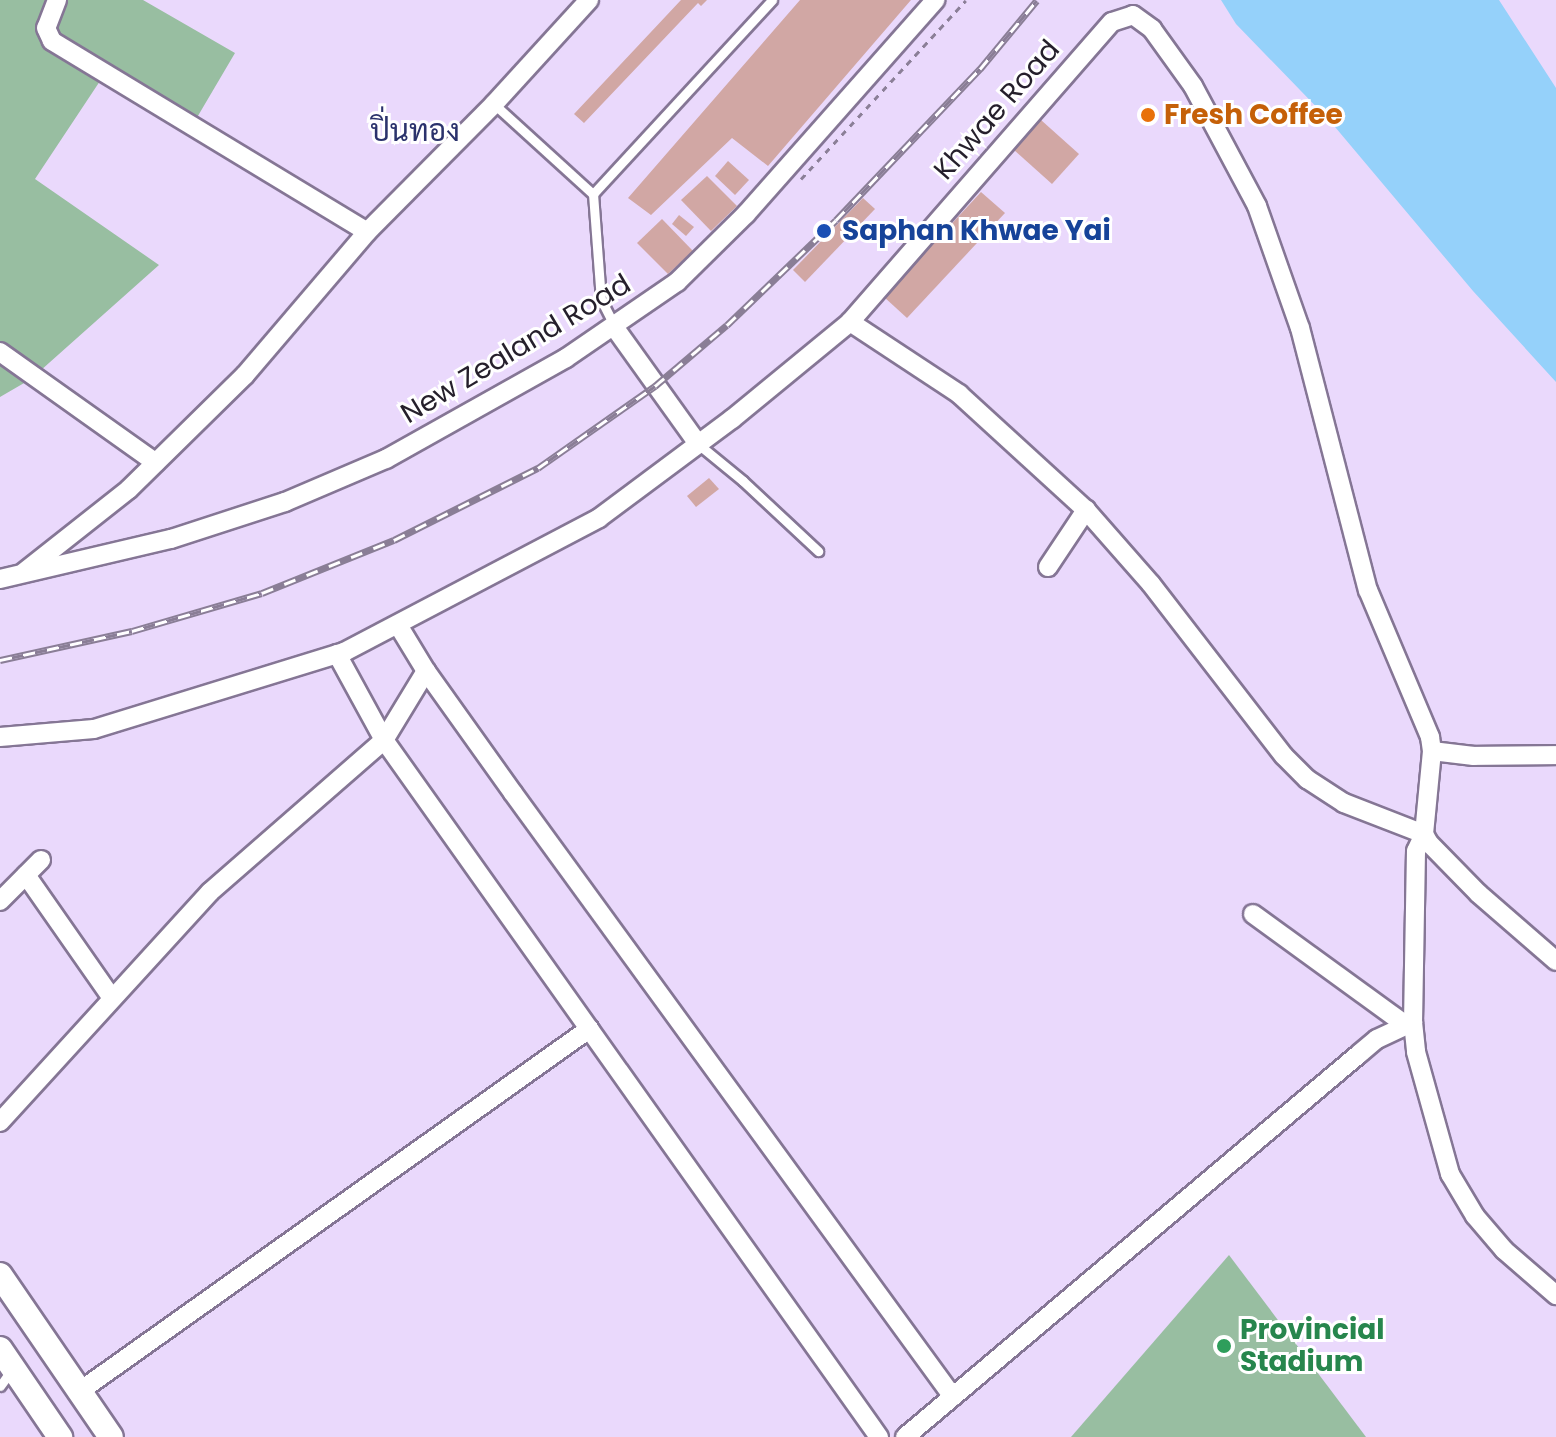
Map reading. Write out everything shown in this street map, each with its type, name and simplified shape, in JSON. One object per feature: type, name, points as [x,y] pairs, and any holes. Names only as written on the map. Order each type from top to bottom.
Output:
[{"type":"main road","points":[[0,1275],[111,1437]]},
{"type":"main road","points":[[4,1368],[60,1437]]},
{"type":"street","points":[[57,0],[46,28],[52,41],[367,232]]},
{"type":"street","name":"New Zealand Road","points":[[9,578],[129,489],[245,375],[367,232],[494,104],[589,0]]},
{"type":"street","name":"New Zealand Road","points":[[9,578],[171,539],[285,502],[386,459],[615,328],[677,282],[746,214],[935,0]]},
{"type":"street","points":[[0,737],[94,729],[337,654],[599,518],[698,444],[850,322],[1112,22],[1133,15],[1152,29],[1193,86],[1257,206],[1300,328],[1368,590],[1430,737],[1432,751],[1424,834],[1416,851],[1410,1023],[1450,1174],[1475,1216],[1504,1250],[1556,1295]]},
{"type":"street","points":[[850,322],[959,394],[1086,510],[1151,584],[1284,756],[1307,779],[1344,803],[1424,834],[1436,851],[1479,894],[1556,961]]},
{"type":"street","points":[[615,328],[698,444]]},
{"type":"street","points":[[0,352],[156,463]]},
{"type":"street","points":[[1048,567],[1086,510]]},
{"type":"street","points":[[398,625],[426,671],[953,1397]]},
{"type":"street","points":[[337,654],[384,740],[879,1437]]},
{"type":"street","points":[[0,1122],[210,892],[384,740],[426,671]]},
{"type":"street","points":[[1432,751],[1474,756],[1556,755]]},
{"type":"street","points":[[0,901],[41,860]]},
{"type":"street","points":[[26,875],[111,997]]},
{"type":"street","points":[[1253,914],[1410,1023]]},
{"type":"street","points":[[905,1437],[1377,1039],[1410,1023]]},
{"type":"street","points":[[80,1391],[589,1029]]},
{"type":"lane","points":[[593,194],[772,0]]},
{"type":"lane","points":[[494,104],[593,194],[601,300],[615,328]]},
{"type":"lane","points":[[698,444],[818,551]]},
{"type":"green space","points":[[0,0],[143,0],[235,53],[192,126],[100,81],[35,179],[159,265],[31,379],[0,397]]},
{"type":"green space","name":"Provincial Stadium","points":[[1229,1255],[1366,1437],[1071,1437]]},
{"type":"water","points":[[1221,0],[1499,0],[1556,88],[1556,382],[1473,291],[1330,121],[1236,24]]},
{"type":"building","points":[[681,0],[707,0],[701,6],[698,3],[584,123],[574,114]]},
{"type":"building","points":[[800,0],[911,0],[768,166],[732,138],[651,215],[628,198]]},
{"type":"building","points":[[1041,120],[1079,154],[1052,184],[1014,150]]},
{"type":"building","points":[[728,161],[749,180],[735,195],[715,176]]},
{"type":"building","points":[[707,176],[737,206],[711,231],[681,200]]},
{"type":"building","points":[[981,192],[1005,213],[907,318],[884,297]]},
{"type":"building","points":[[863,198],[875,209],[805,282],[793,270]]},
{"type":"building","points":[[679,215],[694,227],[686,236],[672,224]]},
{"type":"building","points":[[662,219],[693,251],[668,274],[637,243]]},
{"type":"building","points":[[709,478],[719,489],[696,507],[687,496]]},
{"type":"railway","points":[[0,660],[132,631],[262,593],[394,540],[538,468],[655,386],[727,325],[836,220],[980,69],[1037,0]]},
{"type":"place","name":"Fresh Coffee","points":[[1148,115]]},
{"type":"place","name":"Saphan Khwae Yai","points":[[824,231]]},
{"type":"place","name":"Provincial Stadium","points":[[1224,1346]]},
{"type":"district","name":"ปิ่นทอง","points":[[415,131]]}]
